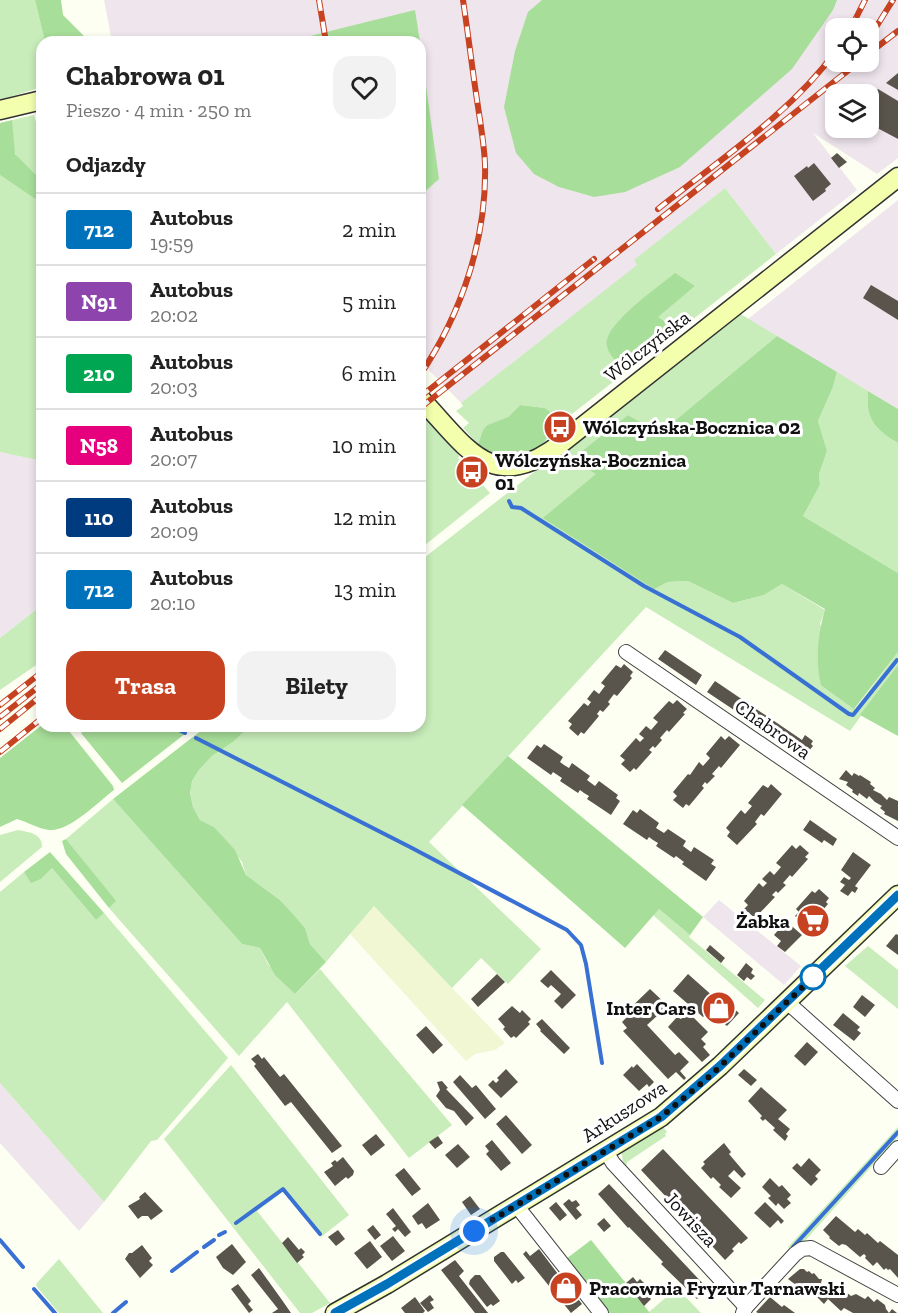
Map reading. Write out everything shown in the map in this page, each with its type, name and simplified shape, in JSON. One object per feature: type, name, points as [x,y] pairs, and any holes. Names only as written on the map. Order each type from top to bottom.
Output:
[{"type":"main road","points":[[0,111],[36,102]]},
{"type":"main road","name":"Wólczyńska","points":[[426,404],[473,453],[484,461],[504,468],[518,467],[533,462],[559,445],[898,177]]},
{"type":"main road","name":"Arkuszowa","points":[[335,1313],[387,1284],[661,1117],[787,1002],[898,895]]},
{"type":"street","name":"Chabrowa","points":[[626,652],[898,838]]},
{"type":"street","points":[[787,1002],[898,1101]]},
{"type":"street","points":[[881,1167],[898,1148]]},
{"type":"street","name":"Jowisza","points":[[605,1150],[613,1163],[744,1310]]},
{"type":"street","points":[[516,1205],[601,1313]]},
{"type":"street","points":[[744,1310],[795,1254],[802,1249],[811,1248],[898,1295]]},
{"type":"shaded area","points":[[104,0],[898,0],[898,158],[877,174],[813,133],[857,190],[776,254],[725,188],[634,261],[638,265],[461,403],[426,367],[426,36],[111,36]]},
{"type":"shaded area","points":[[898,200],[898,409],[748,319]]},
{"type":"shaded area","points":[[0,452],[36,460],[36,610],[0,638]]},
{"type":"shaded area","points":[[719,900],[801,966],[784,985],[703,917]]},
{"type":"shaded area","points":[[0,1083],[104,1202],[79,1231],[0,1143]]},
{"type":"green space","points":[[0,0],[35,0],[44,36],[36,36],[36,89],[0,100]]},
{"type":"green space","points":[[35,0],[61,0],[63,15],[84,36],[44,36]]},
{"type":"green space","points":[[542,0],[837,0],[833,10],[825,18],[825,22],[792,69],[680,167],[625,192],[594,197],[559,187],[534,174],[516,153],[504,107],[515,51],[528,12]]},
{"type":"green space","points":[[415,10],[419,36],[310,36]]},
{"type":"green space","points":[[426,86],[439,179],[426,191]]},
{"type":"green space","points":[[34,115],[36,175],[16,155],[12,143],[12,120]]},
{"type":"green space","points":[[12,120],[15,154],[36,175],[36,200],[0,175],[0,123]]},
{"type":"green space","points":[[0,175],[36,200],[36,460],[0,452]]},
{"type":"green space","points":[[725,188],[776,254],[678,331],[657,317],[695,286],[675,274],[620,319],[614,359],[627,371],[563,421],[545,408],[520,405],[508,417],[487,425],[478,444],[463,428],[469,423],[456,411],[463,406],[461,403],[637,265],[634,260]]},
{"type":"green space","points":[[675,273],[695,286],[658,317],[678,331],[627,371],[610,353],[607,346],[608,337],[622,317]]},
{"type":"green space","points":[[739,313],[777,336],[660,433],[628,415],[573,459],[596,473],[667,582],[688,581],[733,603],[764,595],[782,584],[825,610],[820,624],[855,709],[898,652],[898,665],[850,731],[646,607],[429,842],[541,949],[508,984],[481,958],[452,988],[374,906],[326,962],[310,944],[305,928],[293,914],[280,900],[246,875],[242,862],[214,827],[200,820],[190,795],[192,781],[212,756],[244,732],[426,732],[426,556]]},
{"type":"green space","points":[[777,336],[837,372],[818,421],[827,451],[819,474],[820,485],[803,516],[898,573],[898,652],[854,709],[821,685],[818,647],[825,609],[782,584],[764,595],[733,603],[688,581],[667,582],[654,589],[543,518],[596,474],[572,459],[628,415],[660,433]]},
{"type":"green space","points":[[837,372],[868,391],[868,409],[873,422],[883,433],[898,443],[898,573],[803,516],[820,485],[819,474],[827,451],[818,421]]},
{"type":"green space","points":[[868,391],[898,409],[898,443],[883,433],[873,422],[868,409]]},
{"type":"green space","points":[[520,405],[545,408],[563,421],[540,447],[523,456],[499,456],[478,444],[487,425],[508,417]]},
{"type":"green space","points":[[426,420],[445,436],[459,456],[458,458],[490,493],[426,544]]},
{"type":"green space","points":[[36,610],[36,665],[0,690],[0,638]]},
{"type":"green space","points":[[898,665],[898,736],[860,715]]},
{"type":"green space","points":[[36,730],[36,732],[70,732],[114,790],[74,821],[57,829],[45,829],[17,819],[0,827],[0,758]]},
{"type":"green space","points":[[82,732],[187,732],[122,783]]},
{"type":"green space","points":[[199,732],[244,732],[212,756],[199,770],[192,781],[190,794],[193,807],[200,820],[214,827],[235,850],[246,875],[280,900],[293,914],[305,928],[310,944],[326,962],[295,994],[275,975],[260,948],[242,944],[113,799]]},
{"type":"green space","points":[[508,756],[703,917],[690,935],[659,909],[625,948],[462,805]]},
{"type":"green space","points":[[113,799],[242,944],[260,948],[268,964],[295,994],[320,969],[452,1125],[409,1158],[287,1002],[239,1056],[109,908],[115,901],[66,839]]},
{"type":"green space","points":[[18,830],[38,836],[42,847],[0,882],[0,835]]},
{"type":"green space","points":[[66,839],[116,901],[109,908],[66,854],[62,841]]},
{"type":"green space","points":[[50,852],[104,913],[96,920],[52,868],[41,879],[31,883],[24,872]]},
{"type":"green space","points":[[52,868],[96,920],[104,913],[228,1058],[157,1140],[151,1141],[104,1202],[0,1083],[0,892],[24,872],[32,882],[41,879]]},
{"type":"green space","points":[[374,906],[505,1043],[495,1050],[475,1054],[466,1061],[350,934]]},
{"type":"green space","points":[[659,909],[765,1000],[758,1008],[653,915]]},
{"type":"green space","points":[[868,946],[898,970],[898,1009],[845,966]]},
{"type":"green space","points":[[231,1065],[349,1215],[321,1237],[284,1191],[257,1211],[330,1303],[312,1313],[300,1313],[164,1139]]},
{"type":"green space","points":[[663,1127],[667,1132],[666,1136],[627,1162],[626,1167],[623,1165],[622,1153]]},
{"type":"green space","points":[[898,1127],[898,1137],[794,1253],[788,1247]]},
{"type":"green space","points":[[591,1240],[650,1313],[608,1313],[566,1259]]},
{"type":"green space","points":[[59,1259],[103,1313],[59,1313],[37,1287],[36,1284]]},
{"type":"green space","points":[[677,1288],[701,1313],[649,1312]]},
{"type":"building","points":[[898,73],[898,90],[886,83]]},
{"type":"building","points":[[879,90],[898,101],[898,139],[879,129]]},
{"type":"building","points":[[837,153],[847,162],[839,168],[831,158]]},
{"type":"building","points":[[814,163],[831,184],[813,201],[794,176]]},
{"type":"building","points":[[871,285],[898,301],[898,320],[863,298]]},
{"type":"building","points":[[665,650],[702,675],[696,685],[658,659]]},
{"type":"building","points":[[624,664],[633,672],[630,676],[632,678],[617,696],[614,694],[608,702],[610,704],[603,712],[600,710],[597,714],[599,716],[584,734],[581,732],[578,736],[569,728],[572,724],[568,721],[584,703],[588,706],[591,702],[587,699],[594,690],[599,694],[605,686],[601,683],[616,665],[621,668]]},
{"type":"building","points":[[715,681],[802,740],[805,735],[813,741],[811,744],[813,746],[804,754],[796,749],[794,752],[707,692]]},
{"type":"building","points":[[677,700],[687,709],[683,713],[685,714],[669,732],[667,730],[655,748],[653,746],[649,750],[652,752],[636,770],[634,768],[630,772],[621,764],[625,760],[620,756],[636,738],[640,742],[644,738],[639,734],[646,726],[651,730],[658,722],[653,718],[669,701],[673,704]]},
{"type":"building","points":[[721,736],[725,740],[729,736],[740,745],[721,768],[719,766],[712,774],[715,776],[707,784],[705,782],[702,786],[704,788],[689,806],[686,804],[683,808],[673,800],[677,796],[673,792],[699,762],[703,766],[710,758],[706,754]]},
{"type":"building","points":[[544,744],[563,757],[560,762],[564,765],[569,768],[572,763],[590,776],[587,780],[595,786],[599,781],[618,795],[616,798],[620,801],[611,815],[587,799],[589,796],[580,790],[578,793],[560,781],[562,778],[553,772],[551,775],[527,758],[537,745],[541,748]]},
{"type":"building","points":[[846,770],[852,776],[854,773],[871,782],[870,784],[875,788],[873,790],[887,800],[889,797],[898,801],[898,821],[884,814],[885,812],[880,808],[882,806],[869,796],[867,799],[859,793],[858,796],[852,792],[853,790],[846,785],[848,782],[839,779]]},
{"type":"building","points":[[771,784],[782,794],[764,816],[761,814],[755,822],[757,824],[737,845],[727,836],[730,832],[726,828],[741,810],[745,814],[752,806],[748,803],[763,785],[768,788]]},
{"type":"building","points":[[640,809],[659,823],[656,828],[664,833],[668,829],[686,841],[683,846],[691,852],[694,847],[714,860],[711,864],[716,867],[706,881],[682,864],[684,862],[676,856],[674,858],[656,846],[658,843],[649,837],[647,840],[623,824],[633,810],[637,813]]},
{"type":"building","points":[[810,820],[837,839],[833,846],[824,840],[822,843],[803,830]]},
{"type":"building","points":[[792,845],[796,849],[800,845],[809,853],[805,857],[808,859],[792,877],[790,875],[783,883],[786,885],[778,893],[776,891],[772,895],[775,897],[755,918],[744,909],[748,905],[744,901],[759,883],[763,887],[767,883],[762,879],[770,871],[774,875],[781,867],[776,863]]},
{"type":"building","points":[[853,852],[871,865],[855,886],[858,888],[855,893],[852,891],[848,896],[840,891],[845,885],[840,882],[844,877],[849,880],[851,878],[841,870]]},
{"type":"building","points":[[819,889],[829,898],[826,902],[828,904],[812,923],[810,921],[806,925],[795,916],[799,912],[796,909],[812,891],[815,893]]},
{"type":"building","points":[[786,921],[802,935],[785,952],[777,946],[781,941],[774,935]]},
{"type":"building","points":[[896,934],[898,935],[898,955],[886,946]]},
{"type":"building","points":[[710,945],[725,958],[721,963],[706,950]]},
{"type":"building","points":[[746,963],[753,969],[751,973],[755,976],[751,980],[747,977],[744,981],[737,975]]},
{"type":"building","points":[[551,970],[576,995],[562,1009],[554,1001],[561,994],[551,985],[548,988],[540,981]]},
{"type":"building","points":[[497,974],[505,982],[478,1007],[471,999]]},
{"type":"building","points":[[688,974],[724,1006],[727,1003],[739,1013],[727,1026],[710,1011],[703,1017],[673,991]]},
{"type":"building","points":[[650,989],[668,1006],[647,1025],[675,1055],[679,1052],[689,1062],[680,1071],[686,1078],[684,1080],[676,1072],[668,1079],[623,1031],[627,1028],[622,1022],[627,1017],[624,1014]]},
{"type":"building","points":[[862,995],[875,1005],[865,1017],[853,1007]]},
{"type":"building","points":[[512,1006],[520,1013],[522,1010],[531,1019],[528,1022],[530,1024],[516,1038],[514,1036],[511,1038],[498,1019]]},
{"type":"building","points":[[688,1012],[708,1032],[701,1039],[706,1044],[703,1047],[710,1055],[702,1062],[668,1027],[677,1017],[681,1019]]},
{"type":"building","points":[[843,1013],[860,1027],[857,1030],[861,1033],[854,1041],[833,1025]]},
{"type":"building","points":[[542,1019],[570,1048],[564,1054],[540,1031],[536,1024]]},
{"type":"building","points":[[426,1026],[443,1045],[433,1054],[416,1035]]},
{"type":"building","points":[[807,1042],[818,1052],[805,1066],[794,1056]]},
{"type":"building","points":[[258,1054],[262,1059],[264,1057],[280,1077],[284,1074],[342,1146],[332,1153],[291,1102],[285,1106],[254,1066],[256,1064],[251,1059]]},
{"type":"building","points":[[637,1064],[654,1082],[649,1087],[647,1084],[639,1091],[623,1075]]},
{"type":"building","points":[[506,1069],[518,1082],[501,1098],[488,1085],[493,1080],[496,1083],[499,1080],[497,1078]]},
{"type":"building","points":[[744,1069],[757,1080],[751,1086],[738,1075]]},
{"type":"building","points":[[460,1075],[472,1088],[476,1085],[496,1109],[485,1119],[453,1082]]},
{"type":"building","points":[[442,1081],[448,1088],[446,1089],[474,1118],[466,1126],[454,1111],[446,1108],[436,1096],[440,1090],[437,1082]]},
{"type":"building","points":[[761,1087],[787,1110],[778,1119],[790,1129],[785,1141],[773,1130],[775,1128],[765,1119],[763,1121],[760,1118],[762,1116],[748,1101]]},
{"type":"building","points":[[506,1115],[532,1145],[522,1154],[496,1124]]},
{"type":"building","points":[[376,1134],[385,1145],[371,1156],[362,1145]]},
{"type":"building","points":[[438,1136],[443,1143],[435,1149],[429,1142]]},
{"type":"building","points":[[492,1140],[511,1163],[501,1171],[486,1154],[489,1151],[485,1146]]},
{"type":"building","points":[[724,1143],[731,1152],[729,1154],[746,1174],[742,1178],[734,1170],[728,1176],[741,1188],[731,1198],[719,1187],[721,1185],[713,1177],[711,1179],[701,1168],[705,1164],[703,1162]]},
{"type":"building","points":[[458,1144],[470,1157],[457,1168],[445,1155]]},
{"type":"building","points":[[663,1149],[748,1238],[741,1244],[739,1242],[725,1260],[641,1170]]},
{"type":"building","points":[[343,1157],[354,1171],[353,1175],[348,1179],[346,1177],[335,1186],[324,1172],[333,1166],[331,1163]]},
{"type":"building","points":[[809,1158],[821,1170],[815,1176],[818,1179],[811,1186],[792,1168],[797,1163],[801,1167]]},
{"type":"building","points":[[404,1168],[421,1189],[412,1196],[395,1175]]},
{"type":"building","points":[[770,1178],[779,1187],[782,1185],[791,1195],[787,1199],[791,1203],[784,1209],[778,1203],[776,1206],[768,1198],[771,1196],[762,1187]]},
{"type":"building","points":[[609,1184],[708,1289],[697,1299],[661,1264],[663,1262],[628,1228],[598,1194]]},
{"type":"building","points":[[145,1192],[163,1211],[151,1220],[148,1216],[138,1219],[128,1206],[140,1199],[139,1197]]},
{"type":"building","points":[[470,1196],[480,1209],[471,1215],[462,1202]]},
{"type":"building","points":[[569,1199],[572,1202],[576,1200],[580,1205],[576,1208],[582,1215],[576,1220],[563,1204]]},
{"type":"building","points":[[556,1202],[567,1215],[560,1221],[549,1208]]},
{"type":"building","points":[[765,1202],[784,1221],[781,1224],[778,1220],[770,1228],[754,1213]]},
{"type":"building","points":[[428,1203],[440,1220],[426,1229],[422,1223],[418,1225],[412,1216]]},
{"type":"building","points":[[393,1208],[411,1232],[405,1237],[398,1229],[395,1232],[392,1229],[396,1226],[386,1214]]},
{"type":"building","points":[[836,1216],[855,1232],[858,1229],[865,1235],[867,1233],[898,1255],[898,1278],[890,1269],[884,1270],[877,1262],[873,1266],[864,1254],[860,1257],[846,1245],[839,1246],[829,1238],[823,1230]]},
{"type":"building","points":[[604,1218],[611,1226],[604,1232],[597,1224]]},
{"type":"building","points":[[373,1225],[381,1235],[375,1240],[367,1230]]},
{"type":"building","points":[[338,1230],[345,1239],[336,1246],[328,1237]]},
{"type":"building","points":[[393,1236],[405,1251],[392,1261],[380,1246]]},
{"type":"building","points":[[288,1237],[299,1250],[301,1248],[305,1252],[302,1255],[304,1257],[297,1263],[282,1243]]},
{"type":"building","points":[[370,1241],[382,1257],[367,1269],[354,1253]]},
{"type":"building","points":[[232,1244],[246,1262],[233,1275],[223,1268],[216,1257]]},
{"type":"building","points":[[142,1245],[152,1258],[149,1261],[153,1265],[140,1278],[125,1259],[129,1253]]},
{"type":"building","points":[[539,1249],[558,1274],[557,1276],[561,1281],[563,1279],[582,1304],[571,1313],[523,1254],[526,1251],[530,1256]]},
{"type":"building","points":[[504,1252],[525,1278],[518,1283],[516,1280],[512,1284],[494,1261],[494,1257]]},
{"type":"building","points":[[455,1260],[464,1271],[459,1276],[488,1313],[475,1313],[441,1270]]},
{"type":"building","points":[[259,1268],[291,1313],[272,1313],[278,1309],[251,1275]]},
{"type":"building","points":[[800,1269],[814,1273],[822,1279],[821,1283],[826,1287],[830,1282],[839,1289],[838,1292],[843,1297],[846,1292],[851,1296],[856,1294],[865,1299],[868,1296],[874,1302],[877,1299],[885,1305],[889,1313],[853,1313],[844,1308],[841,1311],[828,1299],[824,1304],[817,1297],[819,1295],[812,1290],[808,1294],[788,1279]]},
{"type":"building","points":[[475,1275],[480,1275],[500,1301],[487,1307],[469,1284]]},
{"type":"building","points":[[633,1277],[637,1282],[640,1279],[644,1283],[640,1286],[651,1299],[644,1306],[626,1283]]},
{"type":"building","points":[[238,1284],[251,1301],[248,1304],[253,1310],[249,1313],[231,1289]]},
{"type":"building","points":[[430,1295],[434,1300],[430,1302],[434,1308],[428,1312],[420,1303]]},
{"type":"building","points":[[415,1297],[425,1311],[405,1313],[401,1308]]},
{"type":"building","points":[[770,1297],[782,1307],[784,1305],[795,1313],[756,1312]]},
{"type":"waterway","points":[[509,501],[512,507],[521,508],[644,586],[740,637],[849,714],[853,715],[897,660]]},
{"type":"waterway","points":[[196,738],[567,930],[581,945],[602,1063]]},
{"type":"waterway","points":[[793,1247],[898,1132]]},
{"type":"waterway","points":[[236,1223],[283,1189],[320,1234]]},
{"type":"waterway","points":[[219,1235],[225,1232]]},
{"type":"waterway","points":[[0,1240],[23,1267]]},
{"type":"waterway","points":[[204,1247],[214,1240]]},
{"type":"waterway","points":[[172,1271],[197,1252]]},
{"type":"waterway","points":[[34,1289],[55,1313]]},
{"type":"waterway","points":[[113,1313],[126,1302]]},
{"type":"railway","points":[[319,0],[325,36]]},
{"type":"railway","points":[[426,365],[460,301],[476,247],[485,192],[482,132],[463,0]]},
{"type":"railway","points":[[856,18],[865,0]]},
{"type":"railway","points":[[879,22],[893,0]]},
{"type":"railway","points":[[879,46],[898,31]]},
{"type":"railway","points":[[658,209],[752,136],[797,96],[825,64]]},
{"type":"railway","points":[[426,403],[846,72]]},
{"type":"railway","points":[[426,392],[594,259]]},
{"type":"railway","points":[[0,705],[36,677]]},
{"type":"railway","points":[[0,717],[36,689]]},
{"type":"railway","points":[[0,729],[36,700]]},
{"type":"railway","points":[[0,752],[36,723]]},
{"type":"bus line","name":"712","points":[[335,1313],[387,1284],[661,1117],[754,1035],[898,895]]},
{"type":"place","name":"Wólczyńska-Bocznica 02","points":[[560,427]]},
{"type":"place","name":"Wólczyńska-Bocznica 01","points":[[472,472]]},
{"type":"place","name":"Żabka","points":[[813,921]]},
{"type":"place","name":"Inter Cars","points":[[719,1008]]},
{"type":"place","name":"Pracownia Fryzur Tarnawski","points":[[566,1288]]},
{"type":"route","points":[[474,1231],[661,1117],[710,1076],[813,977]]}]
